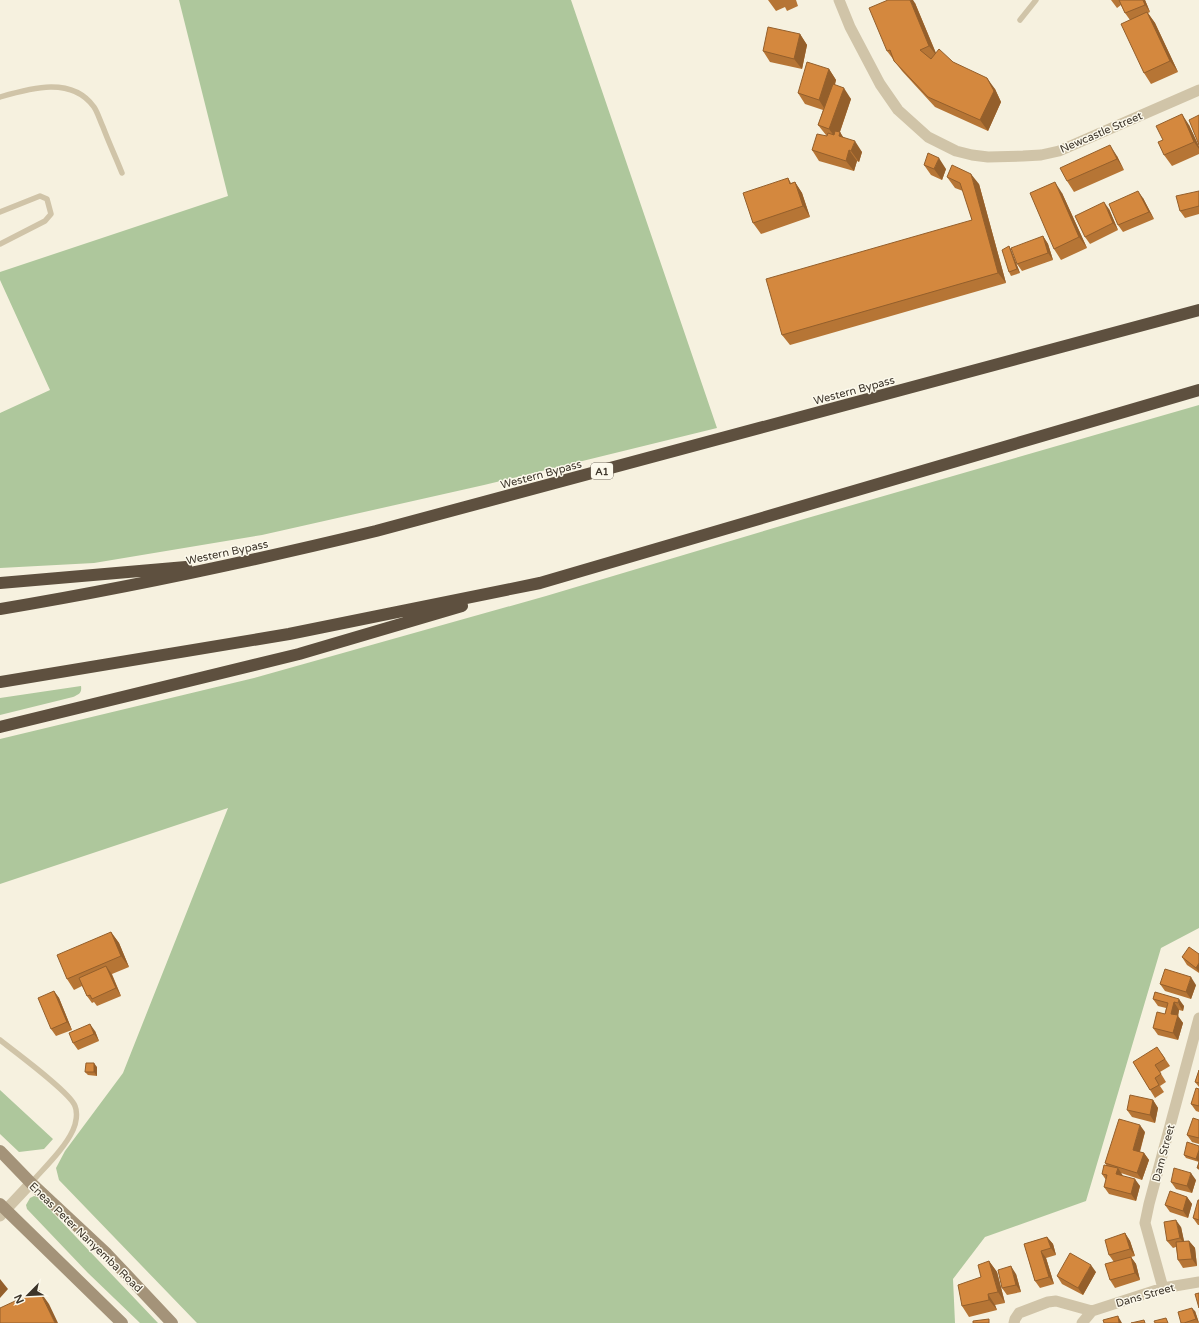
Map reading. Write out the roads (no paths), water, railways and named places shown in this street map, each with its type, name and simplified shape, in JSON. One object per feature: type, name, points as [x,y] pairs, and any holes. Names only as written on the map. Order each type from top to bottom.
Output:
[{"type":"highway","name":"Western Bypass","points":[[0,609],[43,602],[249,561],[384,529],[1199,310]]},
{"type":"highway","points":[[0,727],[299,654],[1199,390]]},
{"type":"highway","points":[[0,583],[249,561]]},
{"type":"highway","points":[[0,682],[289,634],[540,583]]},
{"type":"main road","name":"Eneas Peter Nanyemba Road","points":[[0,1151],[31,1183],[108,1254],[172,1323]]},
{"type":"main road","points":[[2,1210],[122,1323]]},
{"type":"street","name":"Newcastle Street","points":[[839,0],[850,26],[880,84],[898,110],[928,137],[956,151],[972,155],[988,157],[1023,156],[1041,155],[1059,151],[1199,90]]},
{"type":"street","name":"Dam Street","points":[[1163,1288],[1145,1223],[1199,1018]]},
{"type":"street","points":[[2,1210],[31,1183]]},
{"type":"street","name":"Dans Street","points":[[1082,1323],[1092,1312],[1163,1288],[1199,1282]]},
{"type":"street","points":[[1014,1323],[1019,1313],[1048,1302],[1056,1301],[1092,1312]]},
{"type":"lane","points":[[1020,20],[1036,0]]},
{"type":"lane","points":[[0,97],[27,89],[48,87],[65,88],[75,91],[84,97],[95,108],[122,173]]},
{"type":"lane","points":[[0,212],[40,196],[47,199],[51,214],[45,221],[0,244]]},
{"type":"lane","points":[[0,1040],[56,1085],[71,1099],[76,1107],[76,1120],[73,1130],[58,1152],[31,1183]]}]
